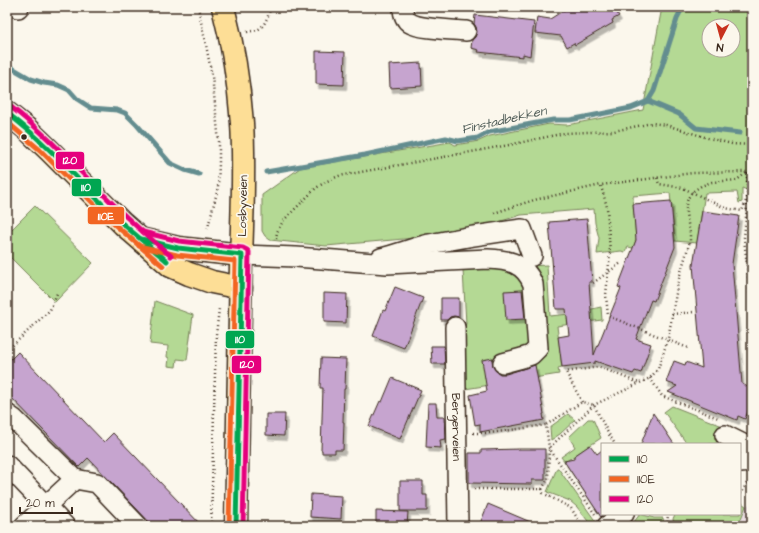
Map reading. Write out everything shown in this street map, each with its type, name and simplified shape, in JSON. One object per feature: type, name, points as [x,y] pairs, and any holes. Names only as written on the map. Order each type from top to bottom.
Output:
[{"type":"main road","name":"Losbyveien","points":[[223,7],[235,60],[242,123],[243,206],[236,526]]},
{"type":"main road","points":[[7,113],[27,129],[49,150],[123,224],[172,266],[212,282],[241,288]]},
{"type":"main road","points":[[141,239],[178,248],[242,255]]},
{"type":"street","points":[[403,7],[403,14],[411,24],[419,27],[466,31]]},
{"type":"street","points":[[364,262],[429,244],[483,234],[522,229],[532,256]]},
{"type":"street","points":[[388,256],[503,252]]},
{"type":"street","points":[[242,255],[394,264],[500,260],[510,262],[526,271],[532,284],[538,348],[531,355],[502,363]]},
{"type":"street","name":"Bergerveien","points":[[455,327],[458,526]]},
{"type":"street","points":[[7,414],[14,419],[75,479],[97,483],[138,526]]},
{"type":"street","points":[[723,427],[752,450]]},
{"type":"street","points":[[741,462],[752,462]]},
{"type":"street","points":[[7,465],[66,526]]},
{"type":"street","points":[[24,526],[75,479]]},
{"type":"street","points":[[603,523],[622,515]]},
{"type":"path","points":[[198,7],[212,76],[219,142],[218,188],[205,237]]},
{"type":"path","points":[[244,32],[258,30],[262,27],[271,7]]},
{"type":"path","points":[[274,256],[277,232],[283,222],[316,188],[339,176],[509,145],[565,133],[614,131],[652,123],[666,124],[708,138],[732,144],[752,145]]},
{"type":"path","points":[[549,448],[594,405],[650,378],[658,369],[668,339],[678,282],[690,241],[686,214],[688,198],[692,192],[701,186],[712,182],[737,180],[746,172]]},
{"type":"path","points":[[746,172],[747,199],[744,238],[752,313]]},
{"type":"path","points":[[492,214],[534,200],[601,185],[693,174],[752,172]]},
{"type":"path","points":[[657,178],[659,184],[683,188],[725,208],[742,211],[747,199]]},
{"type":"path","points":[[601,185],[607,207],[610,253],[606,295],[608,316],[688,348]]},
{"type":"path","points":[[593,283],[621,263]]},
{"type":"path","points":[[7,352],[50,310],[58,291]]},
{"type":"path","points":[[212,526],[216,335],[219,308]]},
{"type":"path","points":[[672,314],[694,312]]},
{"type":"path","points":[[582,402],[566,372],[599,367],[640,383]]},
{"type":"path","points":[[650,378],[662,396],[723,427]]},
{"type":"path","points":[[470,433],[490,433],[546,425],[582,402],[594,405],[614,443]]},
{"type":"path","points":[[542,489],[548,479],[549,448],[546,425]]},
{"type":"path","points":[[549,448],[603,523]]},
{"type":"path","points":[[741,494],[748,480]]},
{"type":"path","points":[[472,489],[542,489]]},
{"type":"path","points":[[542,489],[543,493],[571,508],[582,526]]},
{"type":"path","points":[[667,526],[668,515]]},
{"type":"shaded area","points":[[752,503],[752,526],[738,526],[746,506]]},
{"type":"green space","points":[[662,7],[752,7],[752,192],[742,188],[742,202],[739,203],[737,192],[705,193],[697,243],[675,241],[670,193],[633,196],[636,240],[633,248],[628,247],[625,252],[621,251],[597,254],[599,238],[595,223],[594,209],[521,215],[459,234],[326,246],[270,240],[262,231],[262,195],[300,168],[450,142],[455,145],[479,141],[490,136],[549,124],[567,125],[643,110]]},
{"type":"green space","points":[[35,206],[93,263],[55,302],[7,254],[7,234]]},
{"type":"green space","points":[[547,265],[550,316],[570,314],[601,307],[602,320],[557,326],[562,367],[558,368],[559,374],[465,389],[462,329],[466,324],[463,270]]},
{"type":"green space","points":[[155,301],[193,315],[187,360],[177,359],[176,367],[168,366],[168,346],[150,344]]},
{"type":"green space","points":[[672,406],[725,427],[720,441],[716,443],[686,443],[664,412]]},
{"type":"green space","points":[[568,414],[575,420],[551,440],[550,427]]},
{"type":"green space","points":[[588,419],[593,419],[601,438],[565,462],[561,457],[575,447],[569,437]]},
{"type":"green space","points":[[557,468],[596,522],[591,525],[577,507],[570,501],[547,492]]},
{"type":"green space","points":[[741,503],[746,506],[738,526],[674,526],[673,519],[675,515],[741,515]]},
{"type":"green space","points":[[639,515],[644,515],[654,518],[663,518],[664,526],[631,526]]},
{"type":"building","points":[[569,7],[613,7],[619,16],[612,20],[613,23],[575,45],[574,43],[567,47],[561,36],[535,33],[537,17],[550,19]]},
{"type":"building","points":[[475,15],[534,22],[530,56],[523,54],[523,57],[478,52],[479,50],[471,48],[472,40],[477,32],[474,24]]},
{"type":"building","points":[[316,51],[345,52],[344,85],[316,84]]},
{"type":"building","points":[[421,63],[422,86],[390,88],[389,65]]},
{"type":"building","points":[[671,201],[675,247],[654,301],[651,300],[636,339],[651,344],[641,373],[635,371],[633,374],[595,361],[595,363],[562,367],[558,337],[569,335],[566,309],[556,309],[549,222],[587,219],[592,282],[589,282],[594,355],[621,288],[618,287],[636,240],[633,204]]},
{"type":"building","points":[[702,211],[739,216],[732,264],[742,384],[752,389],[752,401],[745,419],[738,416],[737,420],[668,392],[677,386],[666,382],[674,361],[685,365],[686,362],[702,368],[693,265]]},
{"type":"building","points":[[395,287],[423,298],[404,348],[373,336],[383,310],[385,311]]},
{"type":"building","points":[[522,290],[525,319],[506,320],[504,291]]},
{"type":"building","points":[[324,293],[347,294],[346,323],[324,322]]},
{"type":"building","points":[[441,298],[459,298],[459,317],[454,316],[447,320],[441,320]]},
{"type":"building","points":[[431,346],[444,346],[445,364],[432,364]]},
{"type":"building","points":[[18,352],[104,442],[113,433],[202,526],[153,526],[88,458],[79,467],[7,393],[7,363]]},
{"type":"building","points":[[321,358],[346,359],[343,450],[335,450],[335,453],[322,453],[321,450],[323,388],[320,388]]},
{"type":"building","points":[[493,358],[493,366],[500,374],[506,374],[535,365],[544,420],[480,432],[480,424],[475,425],[470,395],[487,391],[482,360]]},
{"type":"building","points":[[392,378],[421,390],[400,439],[369,426],[380,401],[382,402]]},
{"type":"building","points":[[428,403],[436,403],[437,417],[445,417],[446,439],[440,440],[441,448],[426,447]]},
{"type":"building","points":[[653,413],[673,443],[641,443]]},
{"type":"building","points":[[266,414],[285,414],[284,436],[266,435]]},
{"type":"building","points":[[590,445],[597,454],[601,451],[601,517],[564,461],[574,459],[574,456]]},
{"type":"building","points":[[545,449],[545,480],[532,480],[532,484],[469,483],[469,453],[481,453],[481,450]]},
{"type":"building","points":[[400,481],[423,481],[423,495],[427,495],[427,511],[400,511]]},
{"type":"building","points":[[311,494],[342,496],[341,519],[310,517]]},
{"type":"building","points":[[488,504],[540,526],[479,526]]},
{"type":"building","points":[[376,511],[408,512],[407,526],[376,526]]},
{"type":"waterway","name":"Finstadbekken","points":[[266,172],[365,155],[446,138],[458,141],[478,138],[489,132],[553,120],[570,120],[631,108],[648,101],[654,91],[678,16],[683,7]]},
{"type":"waterway","points":[[7,65],[31,79],[58,85],[69,90],[77,99],[91,108],[117,110],[125,113],[170,163],[185,170],[199,174]]},
{"type":"waterway","points":[[648,101],[679,114],[696,128],[740,133]]},
{"type":"transit line","name":"120","points":[[11,107],[52,143],[129,220],[171,256]]},
{"type":"transit line","name":"110","points":[[7,113],[48,148],[111,213],[167,261]]},
{"type":"transit line","name":"110E","points":[[7,122],[40,150],[114,224],[163,266]]},
{"type":"transit line","name":"120","points":[[143,232],[179,241],[243,248],[249,252],[243,526]]},
{"type":"transit line","name":"110","points":[[141,239],[178,248],[242,255],[236,526]]},
{"type":"transit line","name":"110E","points":[[139,246],[177,255],[235,261],[229,526]]}]
